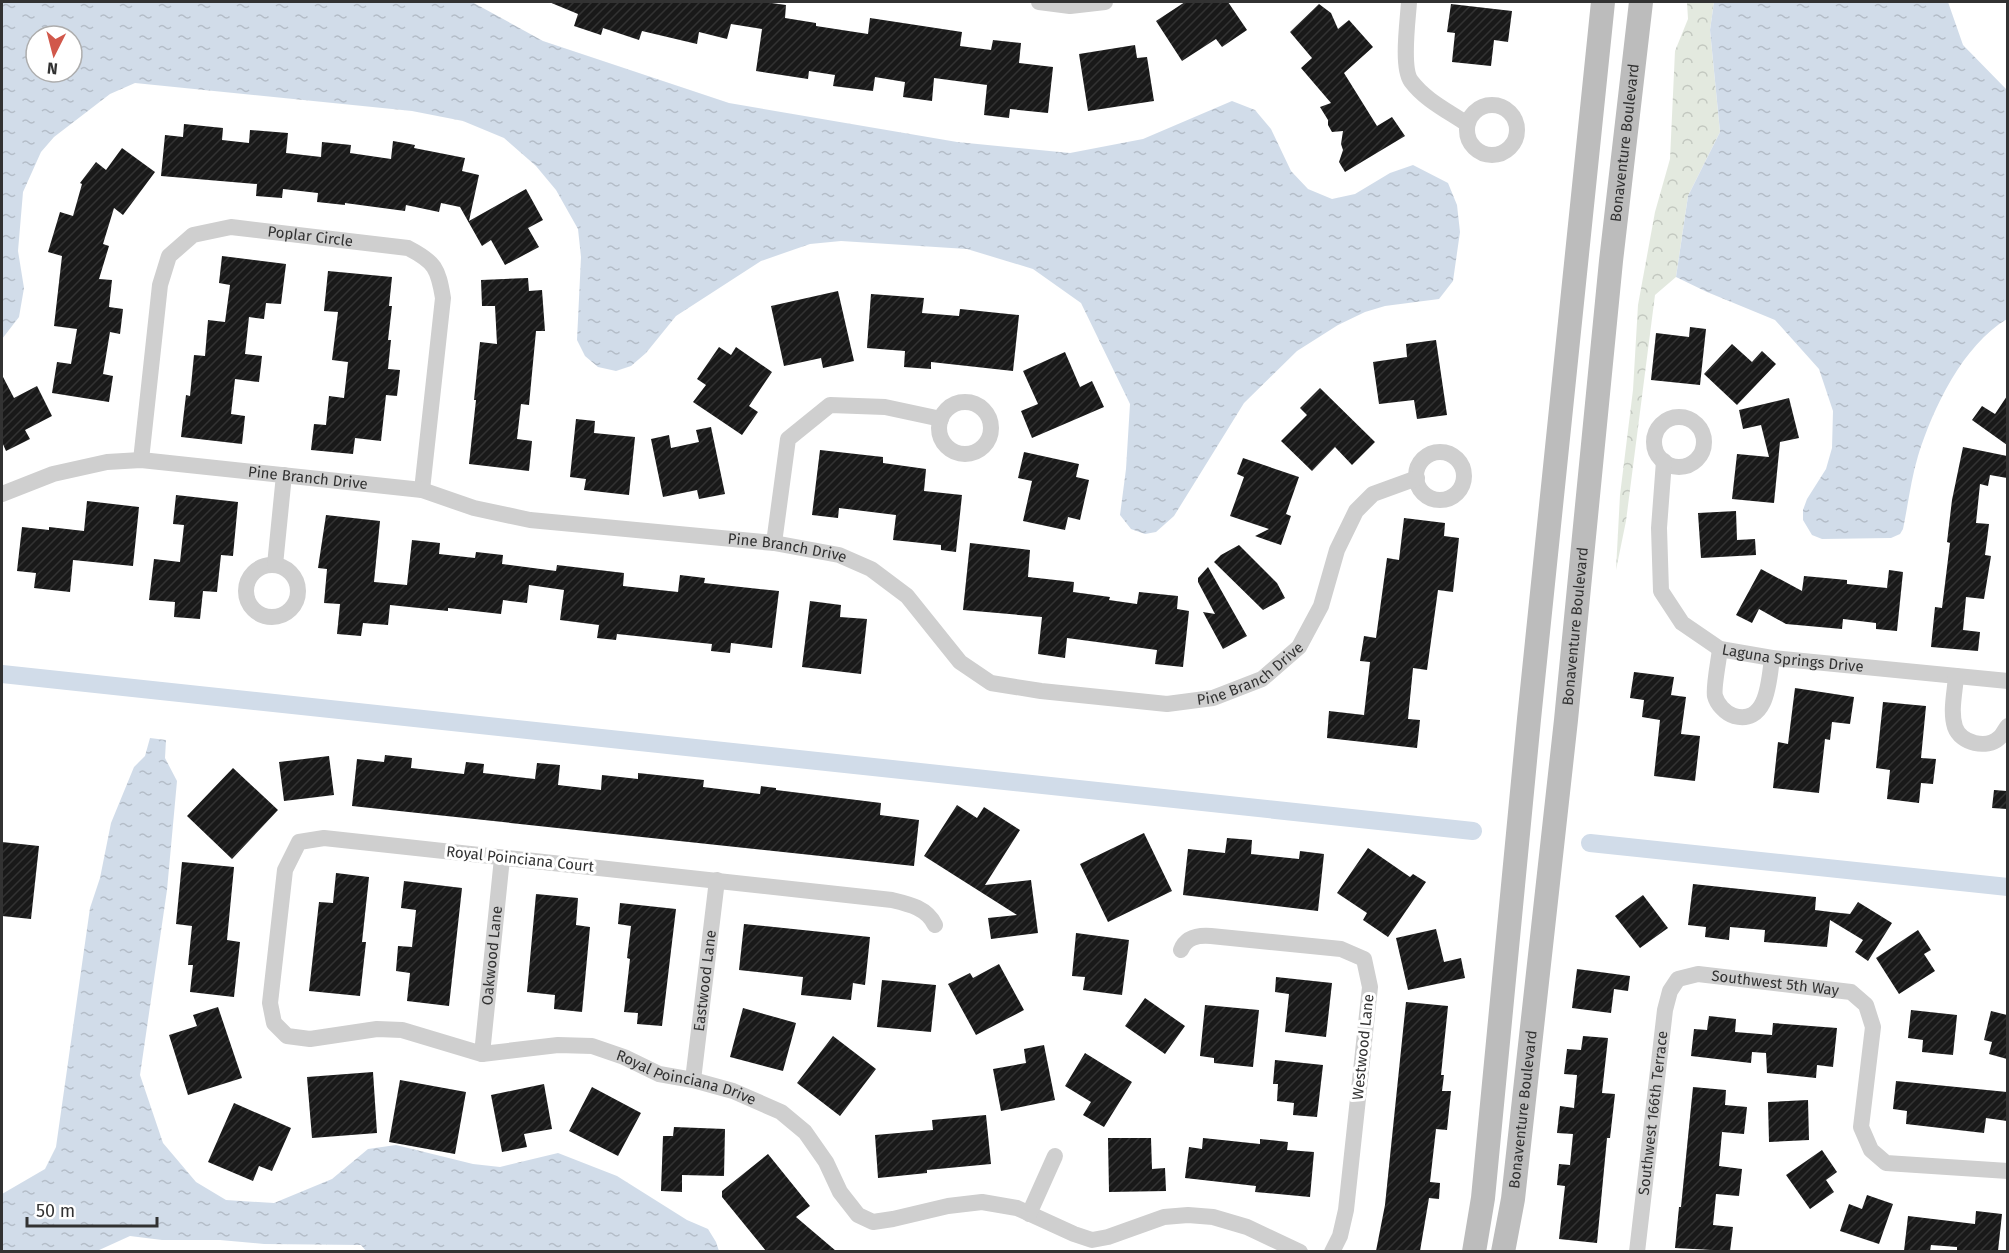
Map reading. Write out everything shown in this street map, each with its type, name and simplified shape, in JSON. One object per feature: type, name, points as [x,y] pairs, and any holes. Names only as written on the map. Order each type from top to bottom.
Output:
[{"type":"main road","name":"Bonaventure Boulevard","points":[[1474,1251],[1483,1198],[1528,729],[1603,2]]},
{"type":"main road","name":"Bonaventure Boulevard","points":[[1503,1251],[1513,1199],[1566,720],[1611,261],[1641,2]]},
{"type":"street","points":[[1039,2],[1070,6],[1105,2]]},
{"type":"street","points":[[1409,2],[1405,54],[1409,79],[1431,101],[1467,124]]},
{"type":"street","name":"Poplar Circle","points":[[141,460],[160,285],[169,256],[194,235],[231,227],[408,248],[428,258],[439,276],[443,298],[422,490]]},
{"type":"street","points":[[774,543],[788,439],[830,405],[885,407],[941,419]]},
{"type":"street","name":"Pine Branch Drive","points":[[2,494],[53,474],[107,462],[141,460],[422,490],[474,508],[530,520],[774,543],[839,555],[870,569],[907,596],[960,662],[991,683],[1041,691],[1167,704],[1213,698],[1262,679],[1299,647],[1321,606],[1337,550],[1356,511],[1373,494],[1417,478]]},
{"type":"street","name":"Laguna Springs Drive","points":[[1664,461],[1659,528],[1661,591],[1682,623],[1720,649],[1772,658],[2007,681]]},
{"type":"street","points":[[275,565],[284,475]]},
{"type":"street","points":[[1720,649],[1714,695],[1721,708],[1733,716],[1746,717],[1759,711],[1767,695],[1772,658]]},
{"type":"street","points":[[1956,676],[1953,710],[1956,729],[1966,739],[1986,744],[1999,738],[2007,726]]},
{"type":"street","name":"Royal Poinciana Court","points":[[287,1036],[274,1023],[270,1003],[285,870],[299,842],[324,838],[892,900],[920,909],[932,919],[935,925]]},
{"type":"street","name":"Oakwood Lane","points":[[482,1054],[502,858]]},
{"type":"street","name":"Eastwood Lane","points":[[693,1080],[717,880]]},
{"type":"street","name":"Westwood Lane","points":[[1181,950],[1187,941],[1194,937],[1211,936],[1341,949],[1364,959],[1370,987],[1348,1198],[1340,1236],[1332,1251]]},
{"type":"street","name":"Southwest 5th Way","points":[[1678,979],[1698,974],[1851,992],[1866,1005],[1873,1027],[1861,1127],[1870,1150],[1886,1163],[2007,1171]]},
{"type":"street","name":"Southwest 166th Terrace","points":[[1637,1251],[1665,1010],[1670,991],[1678,979]]},
{"type":"street","name":"Royal Poinciana Drive","points":[[287,1036],[310,1039],[377,1029],[402,1030],[482,1054],[558,1045],[592,1046],[624,1057],[659,1074],[733,1091],[781,1112],[805,1132],[826,1162],[840,1192],[858,1215],[873,1222],[948,1206],[982,1202],[1017,1208],[1092,1240],[1108,1237],[1164,1217],[1213,1216],[1247,1227],[1300,1251]]},
{"type":"street","points":[[1029,1214],[1055,1156]]},
{"type":"green space","points":[[1687,2],[1714,2],[1710,30],[1720,132],[1688,196],[1676,277],[1655,295],[1626,521],[1616,570],[1620,495],[1633,390],[1638,305],[1655,212],[1670,159],[1675,51],[1688,19]]},
{"type":"water","points":[[2,2],[472,2],[543,41],[729,103],[957,142],[1070,153],[1143,139],[1232,101],[1255,110],[1271,129],[1291,171],[1308,189],[1332,199],[1355,194],[1390,173],[1413,165],[1448,183],[1457,205],[1460,232],[1453,281],[1439,299],[1385,306],[1365,312],[1338,325],[1297,351],[1244,403],[1174,516],[1156,532],[1145,534],[1131,529],[1120,515],[1126,469],[1130,404],[1081,303],[1033,269],[967,249],[841,241],[810,244],[761,261],[676,316],[646,353],[631,366],[616,371],[598,367],[585,356],[577,340],[581,257],[578,229],[556,190],[536,166],[504,138],[463,121],[412,111],[135,83],[110,94],[54,137],[41,152],[23,192],[18,251],[24,288],[19,317],[2,339]]},
{"type":"water","points":[[1714,2],[1948,2],[1963,45],[2007,90],[2007,319],[1991,330],[1963,361],[1941,398],[1918,456],[1903,529],[1900,534],[1891,538],[1822,539],[1812,535],[1803,520],[1803,510],[1807,499],[1826,469],[1832,448],[1833,411],[1819,369],[1775,320],[1676,277],[1688,196],[1720,132],[1710,30]]},
{"type":"water","points":[[150,738],[166,740],[165,758],[177,781],[167,890],[140,1075],[163,1143],[196,1182],[226,1200],[274,1203],[332,1179],[368,1149],[396,1145],[473,1164],[500,1167],[558,1153],[617,1176],[687,1220],[708,1229],[719,1251],[367,1252],[361,1245],[264,1244],[220,1240],[162,1240],[130,1236],[97,1251],[2,1251],[2,1194],[45,1169],[56,1147],[90,908],[100,878],[111,823],[134,767],[145,756]]},
{"type":"building","points":[[549,2],[764,2],[786,5],[785,18],[816,23],[816,26],[868,34],[870,18],[962,32],[960,46],[991,50],[993,40],[1021,43],[1019,63],[1053,67],[1048,113],[1010,109],[1009,118],[984,115],[987,85],[934,78],[932,101],[903,97],[905,82],[875,77],[873,91],[833,86],[835,75],[809,71],[808,79],[756,71],[762,29],[731,24],[727,39],[699,32],[697,44],[642,31],[639,40],[603,28],[601,35],[574,26],[578,14]]},
{"type":"building","points":[[1185,2],[1228,2],[1247,30],[1222,47],[1216,39],[1182,61],[1156,21]]},
{"type":"building","points":[[1319,4],[1331,13],[1338,29],[1349,20],[1373,47],[1344,73],[1377,126],[1392,117],[1405,136],[1345,172],[1339,162],[1343,150],[1341,144],[1343,131],[1332,132],[1328,125],[1328,120],[1320,107],[1331,103],[1301,68],[1312,58],[1290,32]]},
{"type":"building","points":[[1451,4],[1512,11],[1508,42],[1494,40],[1491,66],[1452,62],[1455,33],[1447,32]]},
{"type":"building","points":[[1135,45],[1137,58],[1147,57],[1154,101],[1088,111],[1079,54]]},
{"type":"building","points":[[184,124],[223,128],[222,140],[249,143],[250,130],[288,133],[286,153],[321,157],[322,142],[351,145],[350,153],[391,159],[393,141],[415,145],[414,148],[465,158],[462,171],[479,175],[469,221],[526,189],[543,220],[528,228],[539,247],[505,265],[491,240],[482,246],[460,207],[441,203],[439,212],[406,205],[405,211],[345,203],[345,205],[317,202],[318,193],[283,189],[282,198],[256,196],[257,184],[161,176],[165,135],[183,137]]},
{"type":"building","points":[[122,148],[155,172],[123,215],[114,208],[103,244],[109,246],[99,279],[112,280],[109,307],[123,309],[120,334],[110,332],[103,374],[113,376],[109,402],[52,393],[57,362],[71,364],[77,329],[54,326],[62,256],[48,252],[60,212],[73,216],[82,184],[80,183],[96,162],[106,170]]},
{"type":"building","points":[[222,256],[286,264],[281,304],[266,303],[264,319],[249,317],[245,354],[262,356],[259,382],[235,379],[231,414],[245,416],[242,444],[181,437],[186,395],[190,396],[194,355],[205,356],[208,320],[225,322],[230,285],[219,283]]},
{"type":"building","points":[[328,271],[392,277],[388,369],[400,370],[397,396],[386,395],[381,441],[355,438],[353,454],[311,450],[314,424],[326,425],[329,396],[344,398],[348,362],[332,360],[338,312],[324,311]]},
{"type":"building","points":[[528,278],[529,291],[542,290],[545,331],[536,331],[529,405],[521,404],[517,439],[532,441],[529,471],[469,464],[480,342],[497,344],[495,306],[482,306],[481,280]]},
{"type":"building","points":[[838,291],[854,361],[823,368],[821,358],[784,366],[771,306]]},
{"type":"building","points":[[871,294],[924,298],[922,313],[959,316],[960,309],[1019,315],[1013,371],[931,362],[931,369],[904,367],[905,351],[867,348]]},
{"type":"building","points":[[1690,327],[1706,329],[1700,385],[1651,380],[1656,333],[1689,337]]},
{"type":"building","points":[[1436,340],[1447,415],[1417,419],[1414,400],[1379,404],[1373,362],[1407,357],[1406,344]]},
{"type":"building","points":[[1732,344],[1752,362],[1762,351],[1776,364],[1737,405],[1704,374]]},
{"type":"building","points":[[719,347],[731,355],[736,347],[772,372],[749,406],[758,412],[742,435],[693,402],[706,385],[697,379]]},
{"type":"building","points":[[1065,352],[1080,387],[1092,381],[1104,407],[1032,438],[1021,411],[1038,404],[1023,371]]},
{"type":"building","points":[[2,375],[14,398],[37,386],[52,416],[25,430],[30,439],[6,451],[2,442]]},
{"type":"building","points":[[1320,388],[1375,442],[1352,465],[1335,447],[1312,471],[1281,441],[1307,415],[1300,408]]},
{"type":"building","points":[[2007,396],[2007,445],[1972,420],[1982,406],[1995,414]]},
{"type":"building","points":[[1789,398],[1799,438],[1780,442],[1774,503],[1732,499],[1737,454],[1769,457],[1761,425],[1743,429],[1739,410]]},
{"type":"building","points":[[576,419],[595,421],[594,433],[635,437],[629,495],[584,490],[586,479],[570,477]]},
{"type":"building","points":[[711,427],[725,494],[699,499],[697,490],[663,497],[651,439],[669,435],[671,448],[699,442],[696,430]]},
{"type":"building","points":[[1963,447],[2007,456],[2007,478],[1990,475],[1988,486],[1980,484],[1976,523],[1989,524],[1985,555],[1991,556],[1984,599],[1966,597],[1963,630],[1980,632],[1978,651],[1931,647],[1935,607],[1942,608],[1950,543],[1947,542],[1952,500]]},
{"type":"building","points":[[820,450],[883,457],[883,463],[926,469],[924,491],[962,495],[956,552],[941,550],[941,545],[893,540],[896,515],[839,508],[838,518],[812,515]]},
{"type":"building","points":[[1024,452],[1079,464],[1076,477],[1089,480],[1080,520],[1068,517],[1065,530],[1023,521],[1032,481],[1018,478]]},
{"type":"building","points":[[1243,458],[1299,477],[1286,514],[1291,516],[1281,545],[1255,536],[1269,529],[1230,516],[1244,477],[1237,474]]},
{"type":"building","points":[[176,495],[238,502],[233,556],[221,555],[217,592],[203,591],[200,619],[174,617],[175,602],[149,600],[154,559],[180,562],[184,525],[173,524]]},
{"type":"building","points":[[87,501],[139,507],[133,566],[73,560],[70,592],[34,588],[36,573],[17,571],[22,527],[84,531]]},
{"type":"building","points":[[1736,511],[1737,540],[1755,539],[1756,555],[1701,558],[1698,513]]},
{"type":"building","points":[[326,515],[380,521],[374,582],[407,585],[412,540],[440,543],[439,554],[475,558],[476,552],[503,555],[502,564],[556,571],[557,565],[624,573],[623,586],[678,592],[680,575],[705,578],[704,583],[779,591],[772,648],[731,643],[730,653],[711,651],[712,644],[617,634],[616,640],[597,638],[599,625],[560,620],[564,590],[529,585],[527,603],[503,600],[501,614],[390,605],[388,625],[363,623],[361,636],[337,634],[340,604],[324,603],[327,569],[318,568]]},
{"type":"building","points":[[1404,518],[1445,523],[1444,536],[1459,538],[1453,592],[1438,590],[1427,670],[1413,668],[1408,719],[1420,720],[1417,748],[1327,738],[1329,711],[1364,715],[1370,662],[1360,661],[1364,636],[1376,638],[1387,558],[1399,560]]},
{"type":"building","points":[[970,543],[1030,550],[1028,577],[1074,582],[1073,592],[1110,597],[1109,600],[1137,604],[1139,592],[1178,596],[1177,609],[1189,611],[1183,667],[1155,664],[1157,650],[1067,638],[1065,658],[1038,654],[1042,617],[963,610]]},
{"type":"building","points":[[1239,545],[1277,583],[1285,598],[1263,610],[1214,562],[1221,555]]},
{"type":"building","points":[[1208,567],[1247,636],[1223,649],[1203,612],[1215,614],[1198,582],[1198,578]]},
{"type":"building","points":[[1761,569],[1802,591],[1804,576],[1847,580],[1847,584],[1887,588],[1889,570],[1903,572],[1897,631],[1876,629],[1876,623],[1843,619],[1842,629],[1786,624],[1759,609],[1752,623],[1736,615]]},
{"type":"building","points":[[810,601],[841,605],[840,617],[867,619],[861,674],[802,667]]},
{"type":"building","points":[[1634,672],[1674,677],[1671,695],[1686,697],[1681,734],[1700,736],[1695,781],[1654,776],[1660,720],[1642,717],[1644,700],[1630,698]]},
{"type":"building","points":[[1795,688],[1854,697],[1850,724],[1832,722],[1830,740],[1825,739],[1819,793],[1773,788],[1778,742],[1788,744]]},
{"type":"building","points":[[1883,702],[1926,706],[1921,758],[1936,759],[1933,784],[1921,783],[1919,803],[1887,799],[1890,770],[1876,768]]},
{"type":"building","points":[[385,755],[412,758],[411,768],[464,774],[466,762],[484,764],[483,773],[535,779],[537,763],[560,765],[558,785],[601,790],[602,775],[638,779],[638,773],[704,780],[703,787],[760,794],[761,786],[776,788],[776,790],[881,803],[880,815],[919,820],[914,866],[352,806],[357,759],[384,762]]},
{"type":"building","points":[[329,756],[334,795],[284,801],[279,762]]},
{"type":"building","points":[[233,768],[278,810],[232,859],[187,816]]},
{"type":"building","points":[[1994,790],[2007,791],[2007,809],[1992,808]]},
{"type":"building","points":[[957,805],[977,818],[984,807],[1020,830],[985,885],[1031,880],[1038,933],[991,939],[988,918],[1017,915],[924,856]]},
{"type":"building","points":[[1144,833],[1172,891],[1108,922],[1080,864]]},
{"type":"building","points":[[1227,838],[1252,840],[1251,854],[1299,859],[1300,851],[1324,854],[1318,911],[1183,895],[1188,849],[1225,853]]},
{"type":"building","points":[[2,842],[39,846],[31,919],[2,916]]},
{"type":"building","points":[[1368,848],[1410,877],[1413,874],[1426,882],[1388,937],[1363,920],[1367,913],[1337,893]]},
{"type":"building","points":[[182,862],[234,867],[227,940],[240,942],[234,997],[190,992],[193,965],[188,965],[192,926],[176,924]]},
{"type":"building","points":[[336,873],[369,877],[362,942],[366,942],[360,996],[309,991],[319,902],[333,903]]},
{"type":"building","points":[[404,881],[462,888],[449,1006],[407,1001],[410,973],[396,971],[398,946],[412,947],[416,910],[401,908]]},
{"type":"building","points":[[1693,884],[1816,897],[1815,910],[1831,912],[1850,914],[1858,902],[1892,923],[1868,961],[1855,952],[1863,940],[1830,920],[1827,947],[1764,942],[1765,930],[1730,927],[1729,940],[1705,937],[1706,927],[1688,925]]},
{"type":"building","points":[[536,894],[578,898],[576,925],[590,927],[582,1012],[554,1009],[555,995],[527,992]]},
{"type":"building","points":[[1643,895],[1668,928],[1640,948],[1615,916]]},
{"type":"building","points":[[620,903],[676,909],[662,1026],[637,1024],[638,1013],[624,1012],[631,926],[618,924]]},
{"type":"building","points":[[744,924],[870,937],[865,985],[853,983],[851,1000],[801,995],[803,977],[739,970]]},
{"type":"building","points":[[1436,929],[1444,962],[1461,958],[1465,978],[1408,990],[1396,938]]},
{"type":"building","points":[[1918,930],[1931,950],[1924,954],[1935,971],[1899,994],[1876,958]]},
{"type":"building","points":[[1076,933],[1129,940],[1122,995],[1083,990],[1085,977],[1072,976]]},
{"type":"building","points":[[999,964],[1024,1010],[976,1035],[948,984],[970,973],[973,978]]},
{"type":"building","points":[[1577,969],[1630,976],[1628,991],[1614,989],[1611,1013],[1572,1008]]},
{"type":"building","points":[[1276,977],[1332,983],[1326,1037],[1285,1032],[1289,994],[1275,992]]},
{"type":"building","points":[[882,980],[936,985],[931,1032],[877,1027]]},
{"type":"building","points":[[1145,998],[1185,1026],[1165,1054],[1125,1026]]},
{"type":"building","points":[[1406,1002],[1448,1006],[1441,1075],[1444,1075],[1442,1091],[1451,1091],[1447,1130],[1436,1129],[1430,1182],[1440,1183],[1439,1199],[1429,1198],[1420,1251],[1376,1251],[1385,1205]]},
{"type":"building","points":[[1205,1005],[1259,1010],[1253,1067],[1214,1063],[1214,1058],[1200,1056]]},
{"type":"building","points":[[218,1007],[242,1078],[188,1095],[169,1035],[197,1026],[193,1015]]},
{"type":"building","points":[[743,1008],[796,1023],[783,1071],[730,1057]]},
{"type":"building","points":[[1911,1010],[1957,1015],[1953,1055],[1922,1052],[1923,1040],[1908,1038]]},
{"type":"building","points":[[1991,1011],[2007,1015],[2007,1059],[1989,1054],[1992,1042],[1984,1040]]},
{"type":"building","points":[[1709,1016],[1736,1019],[1735,1032],[1772,1035],[1773,1023],[1837,1028],[1833,1067],[1817,1065],[1816,1078],[1767,1073],[1766,1053],[1752,1052],[1751,1063],[1691,1056],[1694,1029],[1707,1030]]},
{"type":"building","points":[[833,1036],[876,1069],[840,1116],[797,1083]]},
{"type":"building","points":[[1583,1036],[1608,1038],[1602,1093],[1615,1094],[1610,1138],[1607,1138],[1597,1243],[1559,1239],[1565,1186],[1557,1185],[1559,1164],[1570,1165],[1573,1134],[1557,1133],[1560,1106],[1574,1108],[1577,1075],[1564,1074],[1567,1049],[1581,1050]]},
{"type":"building","points":[[1044,1045],[1055,1100],[1001,1111],[993,1069],[1026,1063],[1024,1049]]},
{"type":"building","points":[[1085,1053],[1132,1082],[1104,1127],[1083,1115],[1091,1102],[1065,1086]]},
{"type":"building","points":[[1275,1060],[1323,1065],[1317,1117],[1293,1115],[1294,1103],[1277,1101],[1278,1084],[1273,1084]]},
{"type":"building","points":[[373,1072],[377,1133],[312,1138],[307,1077]]},
{"type":"building","points":[[400,1080],[466,1092],[455,1154],[389,1142]]},
{"type":"building","points":[[1896,1081],[2007,1092],[2007,1121],[1986,1118],[1984,1133],[1906,1124],[1907,1111],[1893,1109]]},
{"type":"building","points":[[544,1084],[552,1129],[524,1134],[527,1147],[502,1152],[491,1095]]},
{"type":"building","points":[[592,1087],[641,1113],[618,1156],[569,1131]]},
{"type":"building","points":[[1693,1087],[1726,1090],[1725,1105],[1747,1107],[1744,1134],[1722,1132],[1719,1166],[1742,1169],[1739,1196],[1716,1194],[1713,1225],[1733,1227],[1730,1251],[1675,1248]]},
{"type":"building","points":[[1808,1100],[1809,1140],[1769,1142],[1768,1102]]},
{"type":"building","points":[[234,1103],[291,1128],[272,1171],[259,1166],[253,1181],[208,1162]]},
{"type":"building","points":[[986,1115],[991,1164],[927,1170],[927,1173],[878,1178],[875,1135],[933,1130],[932,1120]]},
{"type":"building","points":[[674,1127],[725,1129],[724,1176],[682,1175],[682,1192],[661,1191],[663,1136],[673,1136]]},
{"type":"building","points":[[1108,1138],[1151,1138],[1152,1169],[1165,1168],[1166,1191],[1109,1192]]},
{"type":"building","points":[[1203,1138],[1260,1144],[1260,1139],[1288,1142],[1287,1150],[1314,1152],[1310,1197],[1255,1192],[1256,1186],[1185,1178],[1189,1147],[1202,1149]]},
{"type":"building","points":[[1822,1150],[1837,1172],[1826,1180],[1834,1192],[1810,1209],[1786,1175]]},
{"type":"building","points":[[768,1154],[810,1206],[796,1217],[836,1251],[766,1251],[722,1197],[722,1191]]},
{"type":"building","points":[[1867,1195],[1893,1204],[1879,1244],[1840,1231],[1849,1204],[1862,1209]]},
{"type":"building","points":[[1976,1211],[2002,1214],[1998,1251],[1957,1251],[1957,1247],[1931,1245],[1930,1251],[1904,1251],[1908,1216],[1975,1224]]},
{"type":"waterway","points":[[2,674],[1473,831]]},
{"type":"waterway","points":[[1590,843],[2008,887]]}]
